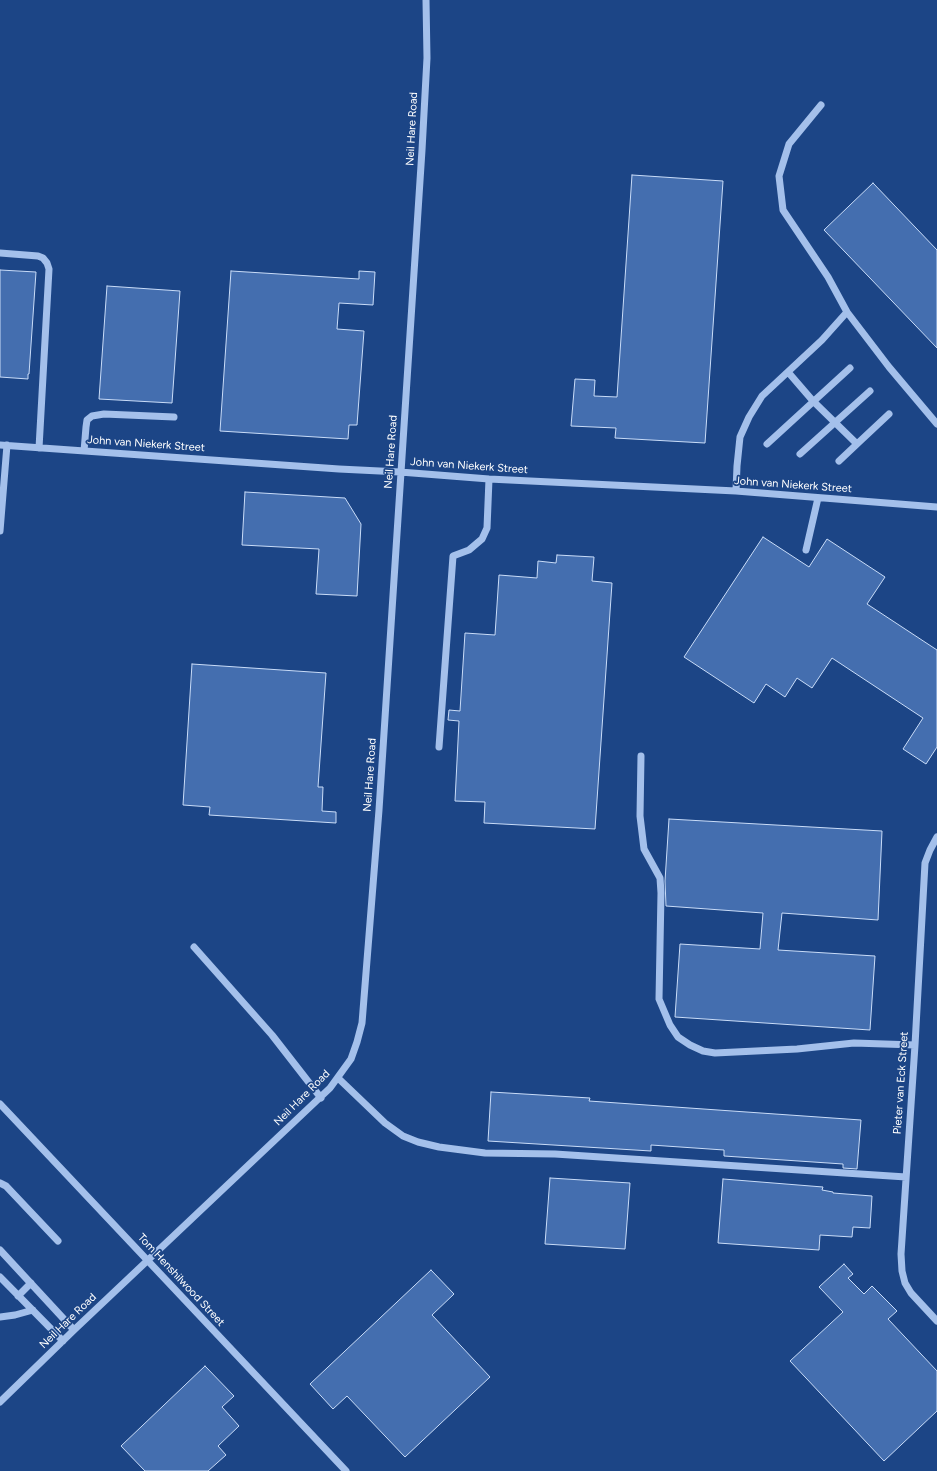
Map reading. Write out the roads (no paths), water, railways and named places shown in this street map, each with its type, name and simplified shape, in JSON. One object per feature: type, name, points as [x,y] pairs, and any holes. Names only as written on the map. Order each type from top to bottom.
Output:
[{"type":"street","name":"Neil Hare Road","points":[[0,1402],[74,1330],[321,1098],[338,1078],[351,1059],[358,1042],[362,1023],[380,794],[422,150],[427,58],[426,0]]},
{"type":"street","points":[[822,105],[789,144],[779,176],[783,210],[828,277],[847,312],[889,367],[937,424]]},
{"type":"street","points":[[0,253],[38,256],[43,258],[49,269],[39,448]]},
{"type":"street","points":[[736,492],[736,466],[740,437],[749,417],[762,396],[822,340],[847,312]]},
{"type":"street","points":[[767,444],[813,400],[850,368]]},
{"type":"street","points":[[788,372],[835,423],[857,444]]},
{"type":"street","points":[[800,454],[870,391]]},
{"type":"street","points":[[84,451],[87,420],[92,416],[104,414],[174,417]]},
{"type":"street","points":[[839,461],[889,414]]},
{"type":"street","name":"John van Niekerk Street","points":[[3,445],[489,479],[736,492],[937,507]]},
{"type":"street","points":[[0,531],[3,445]]},
{"type":"street","points":[[439,748],[453,556],[469,550],[482,539],[487,528],[489,479]]},
{"type":"street","points":[[806,550],[818,498]]},
{"type":"street","points":[[641,756],[640,816],[644,849],[660,878],[659,999],[670,1025],[678,1037],[703,1051],[714,1053],[796,1049],[854,1043],[915,1045]]},
{"type":"street","name":"Pieter van Eck Street","points":[[937,837],[925,863],[901,1254],[902,1271],[905,1283],[911,1293],[937,1321]]},
{"type":"street","points":[[194,947],[272,1035],[321,1098]]},
{"type":"street","points":[[338,1078],[385,1123],[403,1136],[418,1142],[439,1147],[485,1153],[555,1154],[906,1177]]},
{"type":"street","name":"Tom Henshilwood Street","points":[[0,1104],[346,1471]]},
{"type":"street","points":[[0,1183],[6,1186],[58,1241]]},
{"type":"street","points":[[0,1250],[74,1330]]},
{"type":"street","points":[[0,1277],[63,1341]]},
{"type":"street","points":[[18,1296],[31,1283]]},
{"type":"street","points":[[0,1317],[16,1315],[33,1310]]}]
